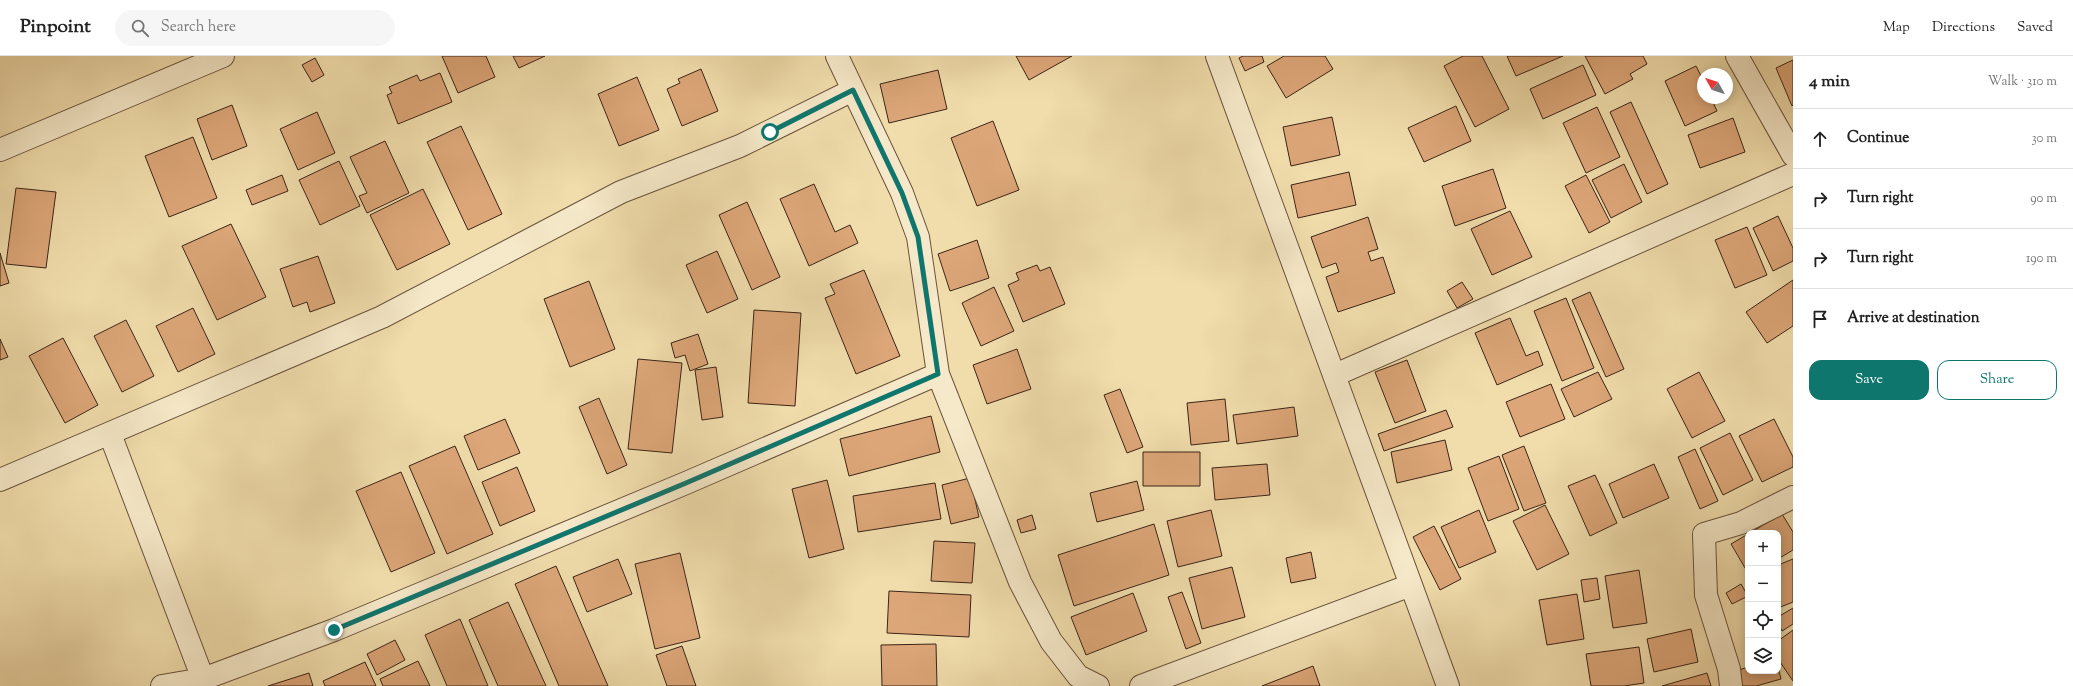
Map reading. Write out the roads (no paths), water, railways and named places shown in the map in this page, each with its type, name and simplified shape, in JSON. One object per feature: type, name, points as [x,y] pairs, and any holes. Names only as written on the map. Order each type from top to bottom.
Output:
[{"type":"street","points":[[0,150],[223,56]]},
{"type":"street","points":[[837,56],[902,193],[918,237],[938,374],[1020,582],[1051,642],[1078,676],[1098,686]]},
{"type":"street","points":[[1217,56],[1448,686]]},
{"type":"street","points":[[1737,56],[1793,155]]},
{"type":"street","points":[[0,480],[382,317],[621,192],[740,146],[853,90]]},
{"type":"street","points":[[1335,375],[1793,174]]},
{"type":"street","points":[[162,686],[203,679],[342,627],[686,483],[938,374]]},
{"type":"street","points":[[110,434],[203,679]]},
{"type":"street","points":[[1731,686],[1729,669],[1706,595],[1704,534],[1741,523],[1793,497]]},
{"type":"street","points":[[1141,686],[1411,585]]}]
